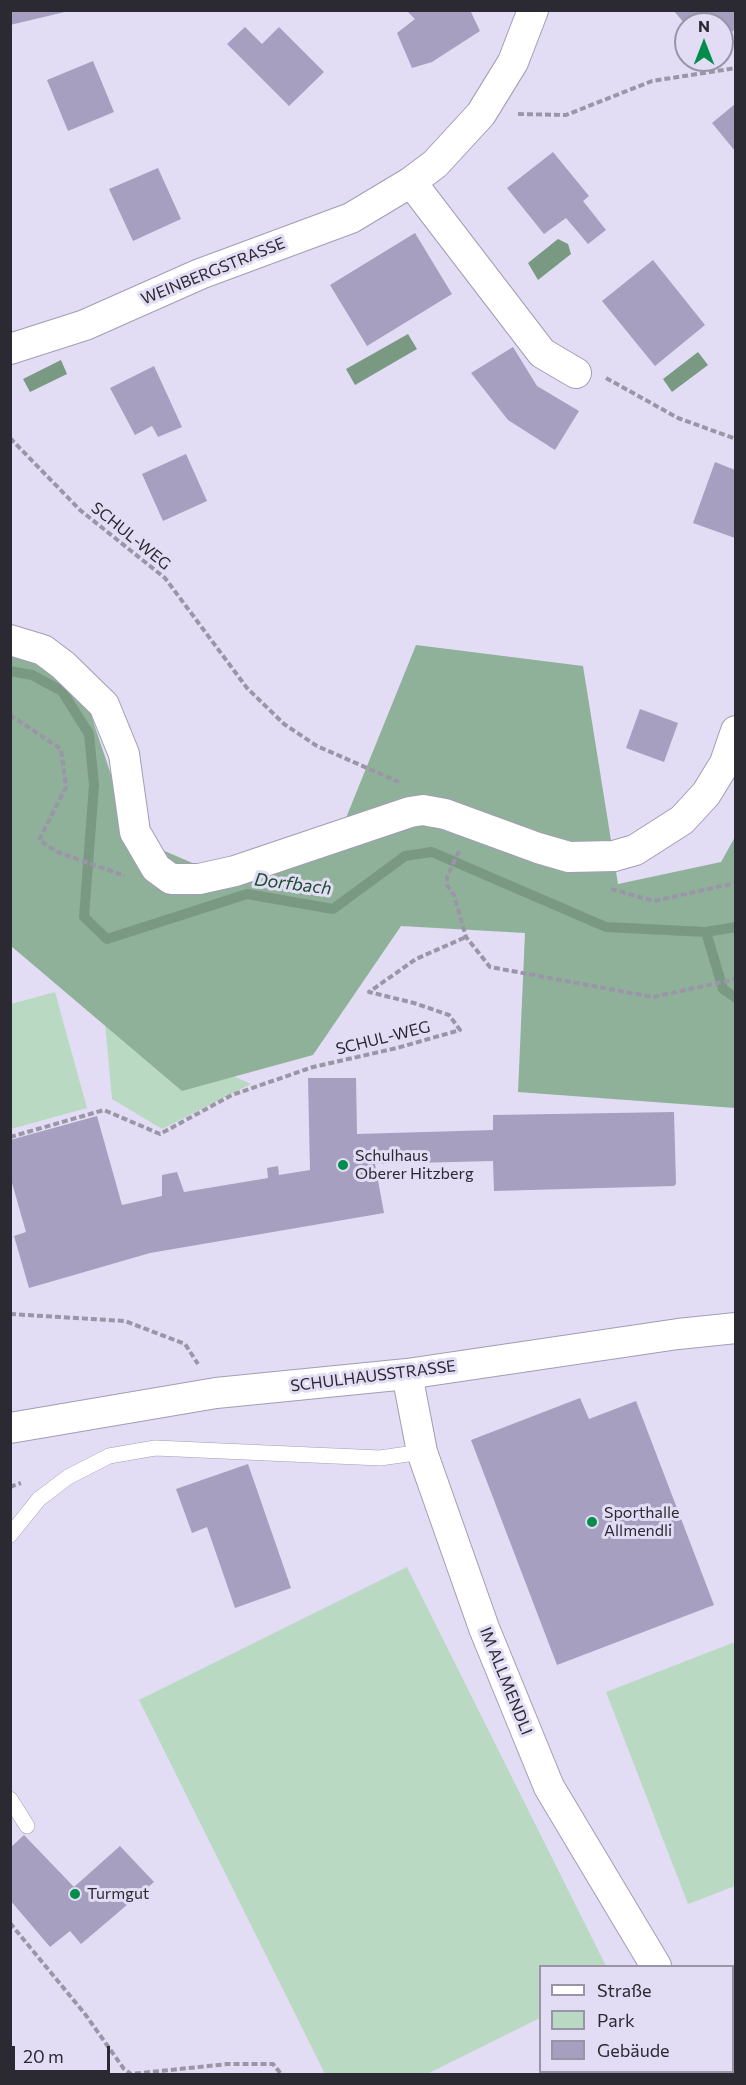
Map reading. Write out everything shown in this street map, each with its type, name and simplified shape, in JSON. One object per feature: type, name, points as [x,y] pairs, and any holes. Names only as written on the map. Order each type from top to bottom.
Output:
[{"type":"street","name":"WEINBERGSTRASSE","points":[[10,349],[85,324],[200,274],[351,218],[411,182],[435,164],[481,114],[513,62],[533,10]]},
{"type":"street","points":[[411,182],[542,353],[576,373]]},
{"type":"street","points":[[10,640],[43,650],[63,665],[104,705],[124,754],[135,832],[156,868],[171,879],[199,879],[235,871],[410,812],[423,810],[445,814],[569,857],[615,856],[635,850],[682,820],[706,794],[725,763],[735,731]]},
{"type":"street","name":"SCHULHAUSSTRASSE","points":[[10,1428],[216,1393],[407,1374],[735,1328]]},
{"type":"street","name":"IM ALLMENDLI","points":[[407,1374],[422,1452],[484,1628],[549,1787],[655,1965]]},
{"type":"lane","points":[[10,1535],[39,1499],[68,1477],[109,1456],[155,1448],[380,1458],[422,1452]]},
{"type":"lane","points":[[10,1798],[27,1826]]},
{"type":"path","points":[[517,114],[566,116],[652,81],[735,69]]},
{"type":"path","points":[[576,373],[605,378],[678,418],[735,439]]},
{"type":"path","name":"SCHUL-WEG","points":[[10,438],[80,510],[165,578],[247,688],[284,724],[318,746],[412,788],[423,810]]},
{"type":"path","points":[[10,715],[61,749],[66,787],[39,840],[57,852],[128,878]]},
{"type":"path","points":[[462,845],[447,877],[447,885],[454,895],[466,937],[490,968],[652,997],[735,979]]},
{"type":"path","name":"SCHUL-WEG","points":[[10,1137],[104,1110],[160,1134],[232,1095],[313,1067],[397,1048],[460,1030],[449,1015],[414,1003],[369,992],[416,959],[466,937]]},
{"type":"path","points":[[10,1314],[125,1321],[185,1344],[216,1393]]},
{"type":"path","points":[[10,1923],[85,2014],[124,2069],[131,2074],[228,2064],[273,2064],[281,2074]]},
{"type":"green space","points":[[55,992],[87,1108],[11,1129],[11,1004]]},
{"type":"green space","points":[[103,1001],[183,1053],[251,1084],[162,1129],[112,1099]]},
{"type":"green space","points":[[407,1567],[606,1965],[539,1965],[539,2018],[427,2074],[325,2074],[139,1700]]},
{"type":"green space","points":[[735,1642],[735,1886],[688,1904],[606,1692]]},
{"type":"shaded area","points":[[558,239],[568,244],[571,254],[538,280],[528,263]]},
{"type":"shaded area","points":[[408,334],[417,349],[355,385],[346,369]]},
{"type":"shaded area","points":[[698,352],[708,365],[672,392],[663,379]]},
{"type":"shaded area","points":[[61,360],[67,374],[30,392],[23,379]]},
{"type":"shaded area","points":[[10,625],[76,657],[94,724],[132,837],[232,880],[333,850],[416,645],[583,666],[618,884],[721,862],[735,837],[735,1108],[518,1092],[525,933],[401,926],[313,1055],[182,1091],[11,946]]},
{"type":"building","points":[[10,10],[69,10],[69,11],[10,25]]},
{"type":"building","points":[[406,10],[470,10],[480,31],[432,62],[412,68],[397,33],[415,19]]},
{"type":"building","points":[[673,10],[735,10],[735,29],[734,12],[675,12]]},
{"type":"building","points":[[245,27],[262,44],[279,27],[324,72],[289,106],[227,44]]},
{"type":"building","points":[[93,61],[114,112],[68,131],[47,80]]},
{"type":"building","points":[[735,104],[735,151],[712,123]]},
{"type":"building","points":[[553,152],[589,196],[583,201],[606,230],[588,244],[566,218],[544,234],[507,188]]},
{"type":"building","points":[[158,168],[181,219],[133,241],[109,189]]},
{"type":"building","points":[[415,233],[452,294],[367,346],[330,285]]},
{"type":"building","points":[[653,260],[705,325],[655,366],[602,301]]},
{"type":"building","points":[[513,347],[537,386],[579,411],[555,450],[508,420],[471,373]]},
{"type":"building","points":[[154,366],[182,427],[158,437],[152,426],[135,435],[110,388]]},
{"type":"building","points":[[186,454],[207,501],[163,521],[142,474]]},
{"type":"building","points":[[715,462],[735,470],[735,538],[693,523]]},
{"type":"building","points":[[640,709],[678,723],[664,762],[626,748]]},
{"type":"building","points":[[308,1078],[356,1078],[357,1134],[493,1130],[493,1115],[674,1112],[676,1184],[674,1186],[494,1191],[493,1161],[375,1164],[384,1213],[150,1253],[29,1288],[14,1236],[26,1232],[10,1176],[10,1140],[97,1116],[122,1205],[162,1196],[162,1175],[177,1172],[184,1192],[268,1178],[267,1168],[278,1166],[279,1175],[310,1170]]},
{"type":"building","name":"Sporthalle Allmendli","points":[[580,1398],[589,1419],[636,1401],[714,1605],[557,1665],[471,1440]]},
{"type":"building","points":[[248,1464],[291,1588],[235,1608],[207,1527],[192,1533],[176,1489]]},
{"type":"building","name":"Turmgut","points":[[24,1835],[74,1887],[120,1846],[154,1882],[81,1944],[70,1931],[50,1947],[10,1900],[10,1848]]},
{"type":"waterway","name":"Dorfbach","points":[[10,671],[32,675],[62,691],[89,734],[94,785],[84,917],[107,939],[247,894],[333,909],[405,856],[432,852],[606,927],[706,932],[736,927]]},
{"type":"waterway","points":[[706,932],[723,989],[736,998]]},
{"type":"place","name":"Schulhaus Oberer Hitzberg","points":[[343,1165]]},
{"type":"place","name":"Sporthalle Allmendli","points":[[592,1522]]},
{"type":"place","name":"Turmgut","points":[[75,1894]]}]
